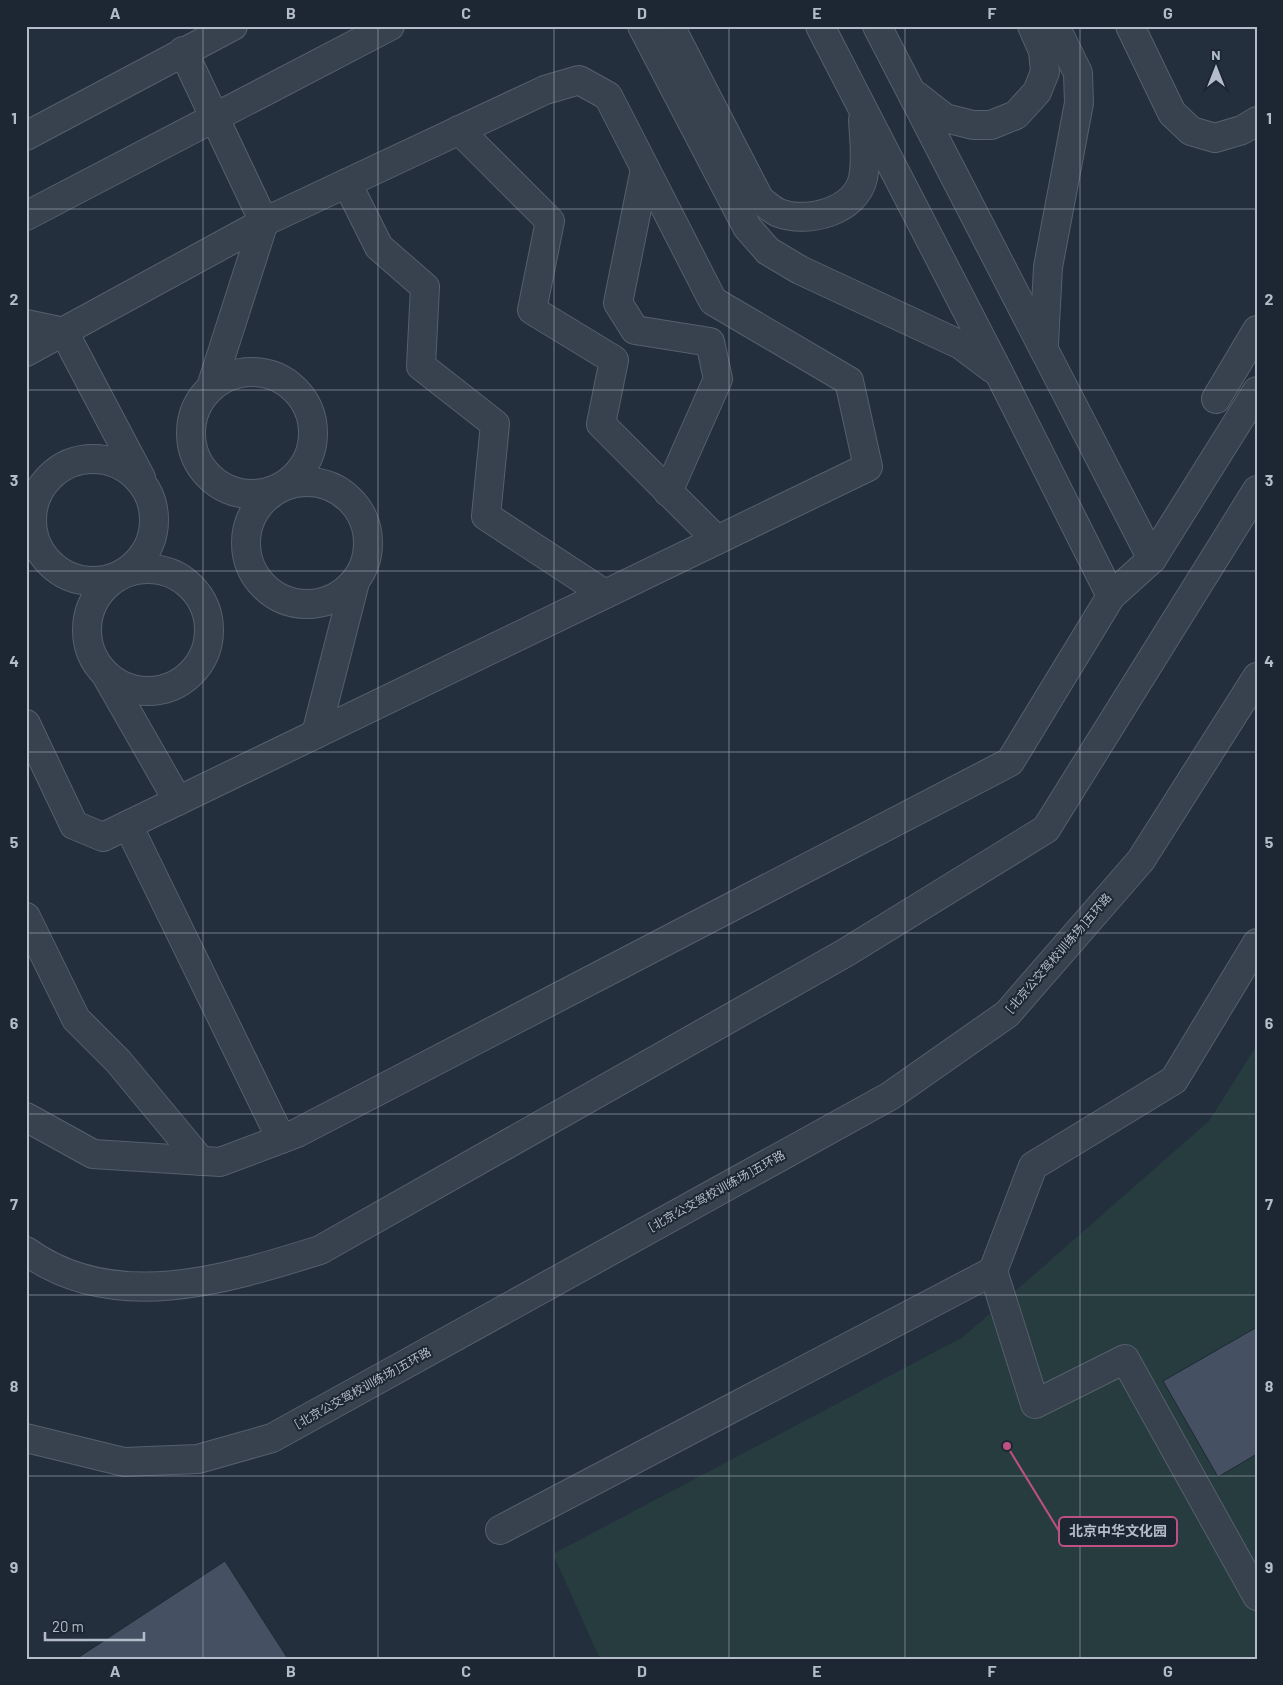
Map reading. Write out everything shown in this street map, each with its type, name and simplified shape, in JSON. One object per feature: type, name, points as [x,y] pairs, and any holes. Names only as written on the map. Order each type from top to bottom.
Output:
[{"type":"street","points":[[26,136],[233,26]]},
{"type":"street","points":[[26,216],[214,116],[390,26]]},
{"type":"street","points":[[642,26],[747,227],[768,251],[800,270],[961,345],[999,373]]},
{"type":"street","points":[[670,26],[760,200],[779,214],[825,215],[847,203],[863,180],[866,155],[862,108]]},
{"type":"street","points":[[820,26],[999,373],[1111,596]]},
{"type":"street","points":[[877,26],[1152,559]]},
{"type":"street","points":[[912,92],[944,118],[973,125],[991,125],[1016,115],[1038,92],[1045,72],[1043,51],[1032,26]]},
{"type":"street","points":[[1044,347],[1048,267],[1079,103],[1078,73],[1055,26]]},
{"type":"street","points":[[1130,26],[1172,113],[1191,131],[1214,138],[1242,130],[1257,121]]},
{"type":"street","points":[[183,51],[264,222],[211,387]]},
{"type":"street","points":[[26,352],[264,222],[545,90],[578,80],[608,96],[713,300],[849,381],[868,466],[103,837],[74,825],[26,724]]},
{"type":"street","points":[[459,130],[550,221],[532,310],[614,360],[601,424],[717,540]]},
{"type":"street","points":[[645,169],[618,303],[635,330],[710,342],[718,379],[668,492]]},
{"type":"street","points":[[347,183],[379,247],[425,287],[421,366],[495,424],[486,516],[605,594]]},
{"type":"street","points":[[26,324],[64,332]]},
{"type":"street","points":[[1216,399],[1257,330]]},
{"type":"street","points":[[64,332],[144,484],[152,501],[156,521],[152,541],[142,558],[127,572],[109,582],[95,598],[87,618],[87,639],[93,659],[106,675],[178,801]]},
{"type":"street","points":[[316,734],[355,582],[365,564],[369,545],[366,525],[358,507],[343,493],[325,484],[305,481],[286,485],[267,493],[247,495],[227,490],[210,479],[198,463],[191,443],[191,423],[198,403],[211,387],[229,376],[249,372],[270,374],[288,383],[302,396],[312,414],[314,435],[311,454],[301,472],[286,485],[268,496],[251,517],[246,530],[245,550],[251,571],[263,587],[280,599],[300,604],[321,604],[340,596],[355,582]]},
{"type":"street","points":[[26,1117],[93,1154],[220,1162],[297,1133],[1010,762],[1111,596],[1152,559],[1257,391]]},
{"type":"street","points":[[106,675],[123,686],[143,692],[163,690],[181,682],[196,669],[206,651],[210,631],[208,612],[202,600],[185,579],[160,570],[147,568],[127,572],[108,580],[88,582],[68,577],[52,566],[39,549],[32,530],[32,509],[39,490],[52,474],[70,463],[90,458],[111,460],[129,469],[144,484]]},
{"type":"street","points":[[26,1251],[74,1277],[126,1287],[187,1284],[240,1275],[320,1250],[845,954],[1046,829],[1257,490]]},
{"type":"street","name":"[北京公交驾校训练场]五环路","points":[[26,1438],[124,1462],[198,1458],[272,1438],[890,1096],[1007,1014],[1141,860],[1257,677]]},
{"type":"street","points":[[128,825],[281,1139]]},
{"type":"street","points":[[26,917],[76,1019],[118,1061],[201,1160]]},
{"type":"street","points":[[1257,943],[1174,1080],[1033,1166],[993,1271],[1035,1404],[1124,1359],[1257,1596]]},
{"type":"street","points":[[500,1530],[993,1271]]},
{"type":"green space","points":[[1257,1045],[1257,1659],[600,1659],[553,1554],[963,1337],[1209,1121]]},
{"type":"building","points":[[1257,1327],[1257,1454],[1218,1477],[1163,1381]]},
{"type":"building","points":[[225,1561],[288,1659],[76,1659]]},
{"type":"place","name":"北京中华文化园","points":[[1007,1446]]}]
